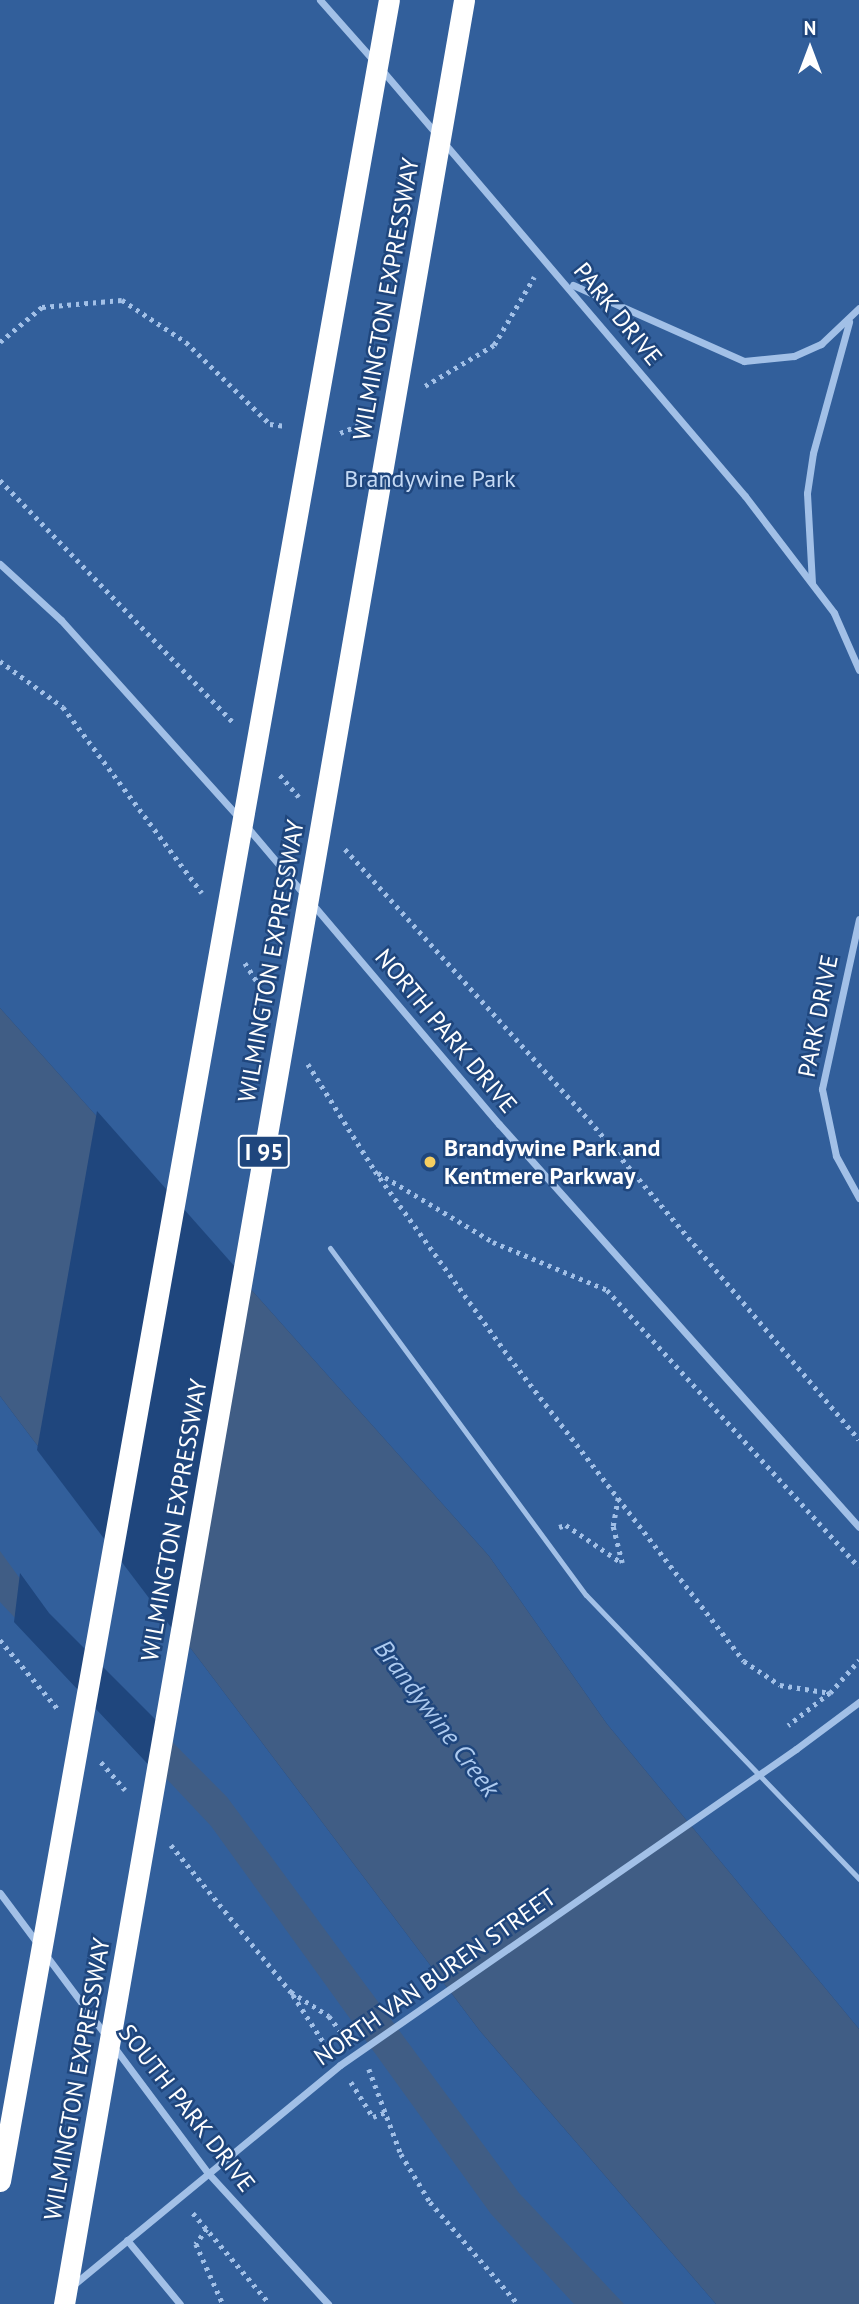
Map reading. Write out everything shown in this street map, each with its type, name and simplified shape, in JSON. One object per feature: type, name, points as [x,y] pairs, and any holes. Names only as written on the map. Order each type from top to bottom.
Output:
[{"type":"highway","name":"WILMINGTON EXPRESSWAY","points":[[0,2181],[389,0]]},
{"type":"highway","name":"WILMINGTON EXPRESSWAY","points":[[64,2304],[464,0]]},
{"type":"street","name":"PARK DRIVE","points":[[320,0],[569,283],[813,584],[834,612],[859,670]]},
{"type":"street","points":[[569,283],[744,361],[794,356],[849,322]]},
{"type":"street","points":[[813,584],[809,480],[822,407],[849,322],[859,308]]},
{"type":"street","name":"NORTH PARK DRIVE","points":[[0,564],[180,750],[499,1124],[859,1527]]},
{"type":"street","name":"PARK DRIVE","points":[[859,919],[822,1089],[836,1156],[859,1198]]},
{"type":"street","name":"NORTH VAN BUREN STREET","points":[[50,2304],[340,2065],[796,1749],[859,1702]]},
{"type":"street","name":"SOUTH PARK DRIVE","points":[[0,1893],[208,2173],[328,2304]]},
{"type":"street","points":[[127,2240],[180,2304]]},
{"type":"lane","points":[[330,1248],[586,1595],[859,1879]]},
{"type":"path","points":[[419,390],[494,345],[546,258]]},
{"type":"path","points":[[0,342],[42,307],[122,300],[186,342],[270,424],[295,427]]},
{"type":"path","points":[[333,432],[346,434],[367,421]]},
{"type":"path","points":[[0,480],[235,725]]},
{"type":"path","points":[[0,661],[63,707],[209,906]]},
{"type":"path","points":[[272,767],[309,808]]},
{"type":"path","points":[[337,840],[594,1127],[859,1439]]},
{"type":"path","points":[[238,952],[267,998]]},
{"type":"path","points":[[303,1056],[375,1171],[744,1661],[780,1685],[830,1693]]},
{"type":"path","points":[[375,1171],[493,1242],[607,1290],[859,1567]]},
{"type":"path","points":[[540,1534],[566,1525],[622,1563],[613,1526],[619,1496]]},
{"type":"path","points":[[0,1640],[62,1714]]},
{"type":"path","points":[[780,1732],[830,1693],[859,1661]]},
{"type":"path","points":[[97,1757],[133,1800]]},
{"type":"path","points":[[169,1842],[291,1992],[373,2117],[386,2112]]},
{"type":"path","points":[[291,1992],[329,2015],[349,2042]]},
{"type":"path","points":[[362,2060],[430,2202],[518,2304]]},
{"type":"path","points":[[223,2304],[196,2244],[207,2230],[270,2304]]},
{"type":"green space","name":"Brandywine Park","points":[[0,0],[859,0],[859,2029],[607,1724],[489,1556],[0,1008]]},
{"type":"green space","points":[[0,1396],[480,2031],[716,2304],[0,2304]]},
{"type":"water","name":"Brandywine Creek","points":[[0,1008],[489,1556],[607,1724],[859,2029],[859,2304],[716,2304],[480,2031],[0,1396]]},
{"type":"water","points":[[0,1551],[47,1616],[227,1797],[519,2193],[624,2304],[574,2304],[491,2214],[211,1826],[0,1602]]},
{"type":"pier","points":[[97,1111],[244,1277],[180,1639],[37,1450]]},
{"type":"pier","points":[[20,1573],[49,1613],[167,1731],[160,1777],[14,1622]]},
{"type":"place","name":"Brandywine Park and Kentmere Parkway","points":[[430,1162]]}]
